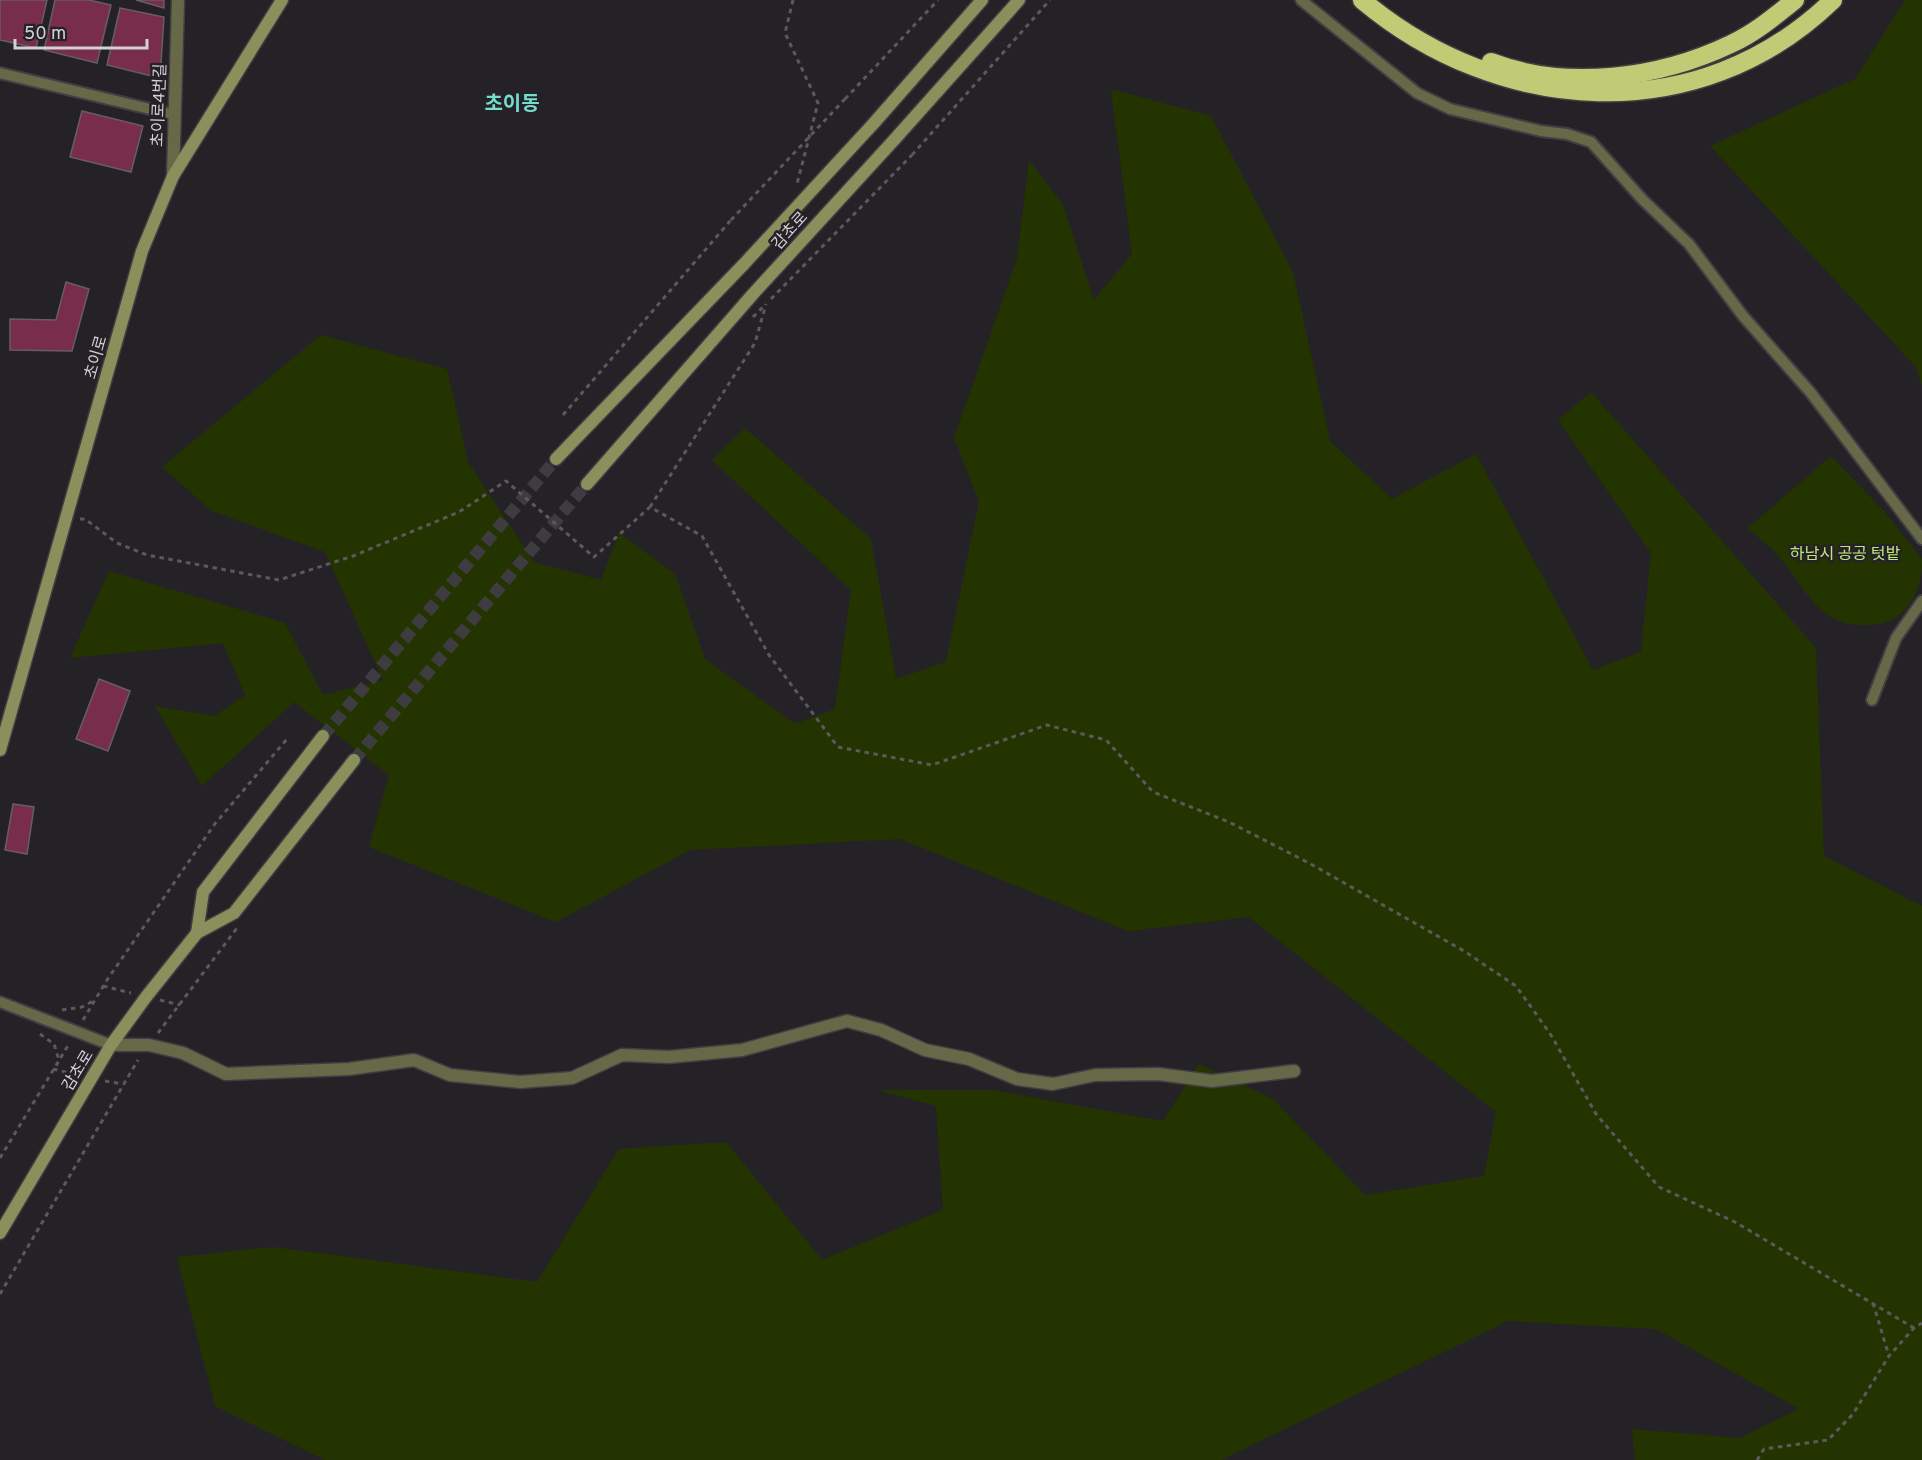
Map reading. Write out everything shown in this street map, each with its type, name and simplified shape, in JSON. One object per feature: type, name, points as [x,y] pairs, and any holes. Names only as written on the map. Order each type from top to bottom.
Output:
[{"type":"highway","points":[[1362,0],[1413,37],[1492,74],[1563,92],[1624,92],[1674,85],[1721,73],[1773,47],[1831,2]]},
{"type":"highway","points":[[1381,0],[1426,32],[1466,53],[1497,65],[1572,77],[1617,76],[1656,71],[1697,58],[1733,44],[1767,23],[1795,0]]},
{"type":"main road","name":"초이로","points":[[0,750],[142,251],[173,176],[282,0]]},
{"type":"main road","name":"감초로","points":[[556,459],[744,264],[874,123],[982,0]]},
{"type":"main road","name":"감초로","points":[[586,484],[753,294],[1019,0]]},
{"type":"main road","name":"감초로","points":[[197,933],[203,892],[323,736]]},
{"type":"main road","name":"감초로","points":[[0,1233],[111,1045],[197,933],[234,913],[354,760]]},
{"type":"street","name":"초이로4번길","points":[[173,176],[178,0]]},
{"type":"street","points":[[111,1045],[149,1046],[183,1053],[226,1074],[349,1069],[414,1060],[450,1075],[520,1082],[572,1078],[622,1055],[669,1057],[742,1050],[847,1021],[881,1030],[925,1050],[969,1059],[1017,1079],[1053,1084],[1095,1075],[1158,1074],[1212,1081],[1294,1071]]},
{"type":"lane","points":[[1301,0],[1418,93],[1450,109],[1541,131],[1567,134],[1591,142],[1642,199],[1689,244],[1743,316],[1811,393],[1922,539]]},
{"type":"lane","points":[[0,74],[175,115]]},
{"type":"lane","points":[[1872,700],[1896,638],[1922,601]]},
{"type":"lane","points":[[0,1002],[111,1045]]},
{"type":"path","points":[[563,415],[730,220],[938,0]]},
{"type":"path","points":[[753,317],[912,155],[1050,0]]},
{"type":"path","points":[[66,518],[85,519],[117,543],[147,555],[279,580],[353,556],[459,512],[506,481],[594,557],[650,507],[702,536],[769,655],[838,747],[932,765],[1047,725],[1106,740],[1153,792],[1229,822],[1309,863],[1464,951],[1516,986],[1551,1035],[1596,1114],[1659,1187],[1735,1222],[1914,1328]]},
{"type":"path","points":[[0,1158],[94,1000],[214,825],[287,739]]},
{"type":"path","points":[[57,1011],[82,1007],[94,1000]]},
{"type":"path","points":[[33,1029],[54,1044],[59,1060]]},
{"type":"path","points":[[1873,1304],[1889,1356]]},
{"type":"path","points":[[1757,1460],[1764,1449],[1828,1440],[1853,1414],[1889,1356],[1914,1328],[1922,1323]]},
{"type":"green space","points":[[1905,0],[1922,0],[1922,386],[1916,367],[1710,146],[1855,79]]},
{"type":"green space","points":[[1111,89],[1211,116],[1293,272],[1330,441],[1392,499],[1476,454],[1593,670],[1641,652],[1651,553],[1558,420],[1591,392],[1816,648],[1824,856],[1922,906],[1922,1460],[1635,1460],[1632,1429],[1740,1438],[1799,1409],[1656,1329],[1508,1321],[1221,1460],[325,1460],[215,1406],[177,1257],[273,1247],[537,1282],[619,1149],[726,1142],[822,1260],[943,1210],[936,1106],[877,1090],[991,1090],[1163,1121],[1199,1064],[1273,1099],[1365,1195],[1484,1176],[1496,1112],[1249,917],[1128,931],[900,839],[690,850],[556,922],[369,847],[389,775],[294,702],[202,786],[155,706],[215,716],[245,695],[223,643],[70,658],[109,571],[285,623],[323,695],[383,680],[325,552],[212,511],[162,467],[321,335],[447,369],[468,462],[534,562],[601,580],[619,533],[675,574],[705,659],[795,724],[835,709],[851,590],[712,460],[745,428],[871,539],[896,679],[946,662],[979,501],[954,438],[1017,259],[1029,160],[1063,205],[1094,300],[1132,254]]},
{"type":"green space","name":"하남시 공공 텃밭","points":[[1831,456],[1884,511],[1922,559],[1921,575],[1914,598],[1904,611],[1886,622],[1863,625],[1833,618],[1812,600],[1776,553],[1748,528]]},
{"type":"building","points":[[0,0],[47,0],[36,48],[0,40]]},
{"type":"building","points":[[55,0],[89,0],[111,5],[97,63],[44,50]]},
{"type":"building","points":[[136,0],[164,0],[164,8]]},
{"type":"building","points":[[120,8],[164,17],[160,78],[107,65]]},
{"type":"building","points":[[82,111],[143,126],[131,172],[70,157]]},
{"type":"building","points":[[66,282],[89,289],[72,351],[10,350],[10,319],[56,320]]},
{"type":"building","points":[[99,679],[130,691],[108,751],[76,739]]},
{"type":"building","points":[[13,804],[34,807],[27,854],[5,850]]},
{"type":"tunnel","points":[[323,736],[556,459]]},
{"type":"tunnel","points":[[354,760],[587,484]]},
{"type":"district","name":"초이동","points":[[512,103]]}]
